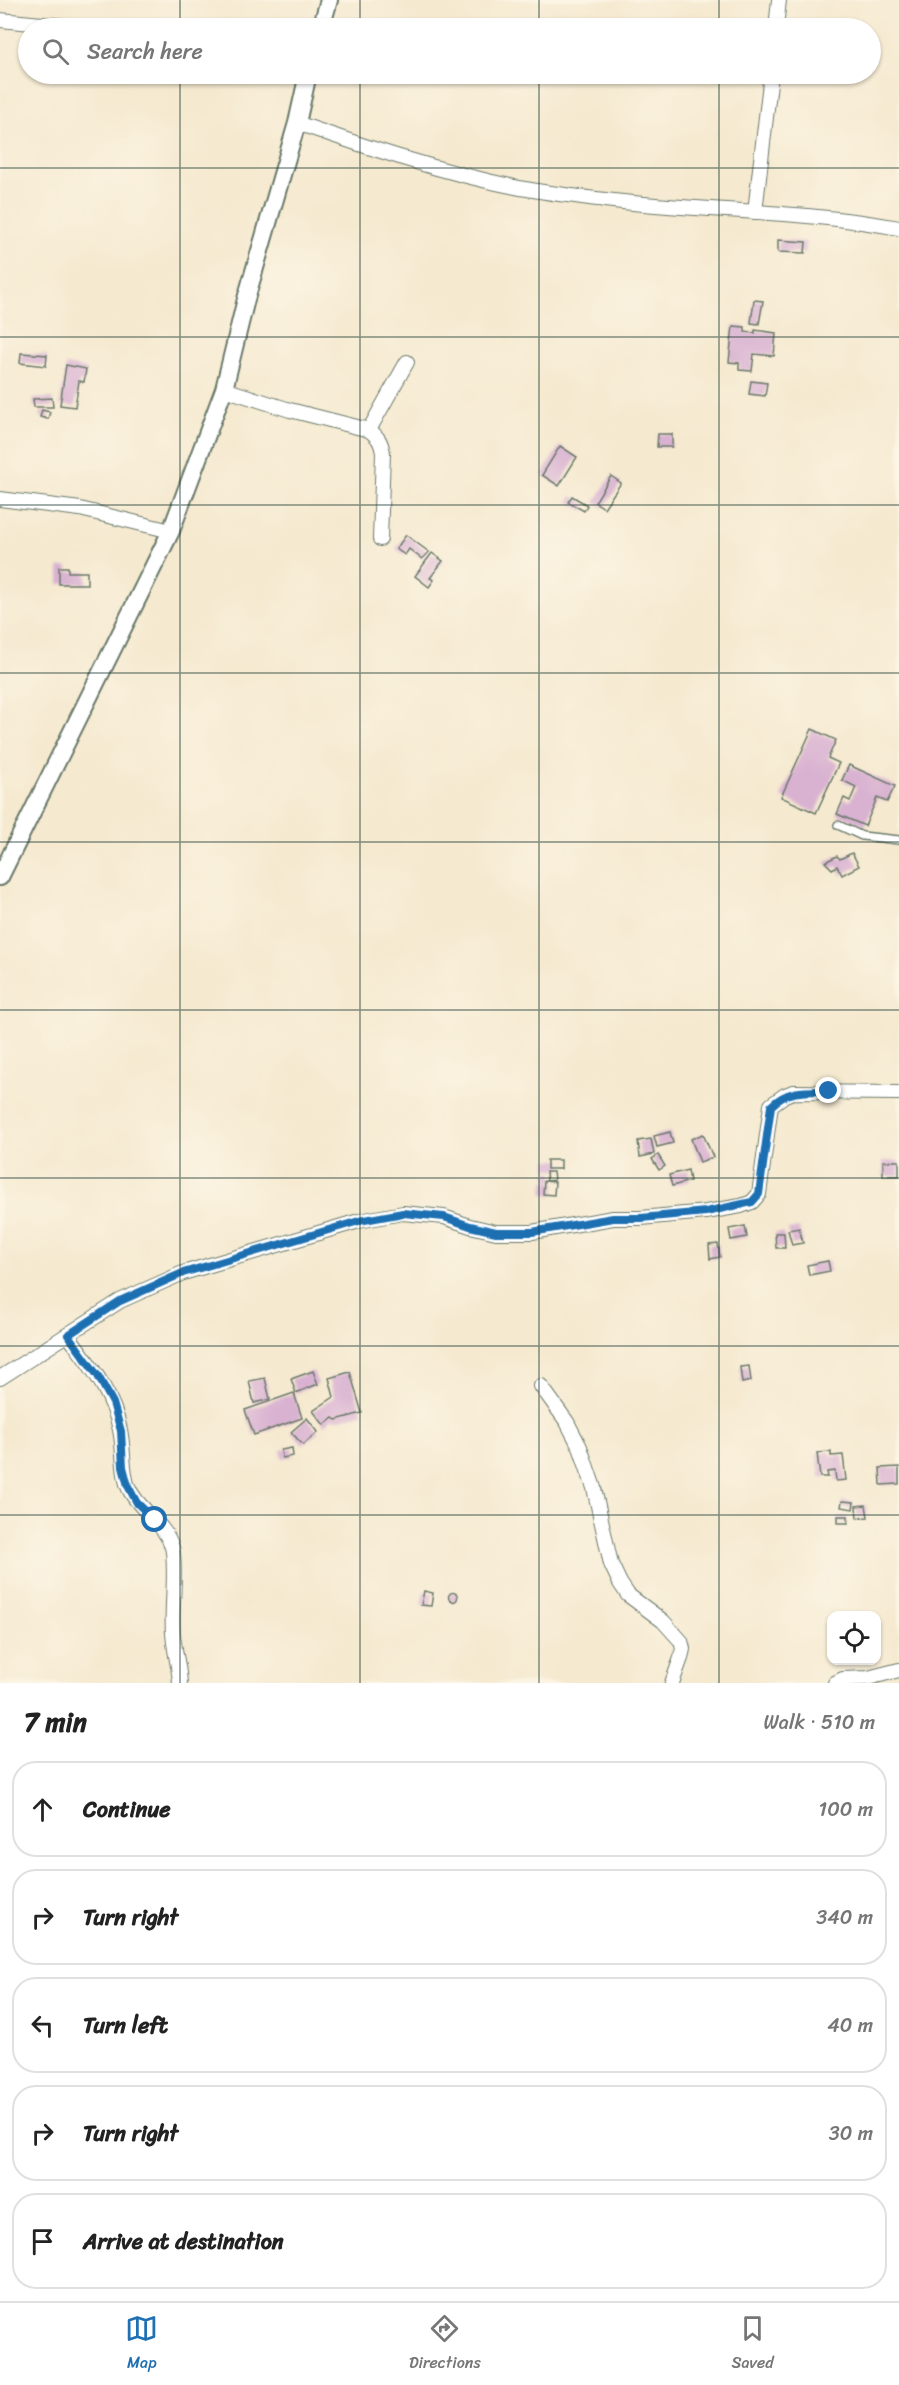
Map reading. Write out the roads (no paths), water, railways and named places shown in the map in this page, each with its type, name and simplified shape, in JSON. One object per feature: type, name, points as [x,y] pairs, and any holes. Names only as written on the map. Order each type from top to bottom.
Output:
[{"type":"street","points":[[324,18],[329,0]]},
{"type":"street","points":[[777,18],[779,0]]},
{"type":"street","points":[[0,20],[18,22]]},
{"type":"street","points":[[0,877],[171,531],[224,389],[246,299],[297,123],[306,84]]},
{"type":"street","points":[[755,212],[770,84]]},
{"type":"street","points":[[297,123],[377,151],[516,187],[673,207],[755,212],[899,228]]},
{"type":"street","points":[[369,430],[407,362]]},
{"type":"street","points":[[224,389],[290,410],[369,430],[381,443],[383,453],[380,539]]},
{"type":"street","points":[[0,499],[80,509],[171,531]]},
{"type":"street","points":[[0,1378],[120,1301],[183,1273],[359,1221],[403,1213],[444,1217],[496,1232],[532,1232],[613,1218],[641,1218],[706,1212],[741,1206],[752,1202],[759,1194],[770,1111],[775,1101],[793,1092],[899,1093]]},
{"type":"street","points":[[68,1335],[98,1376],[113,1403],[121,1431],[123,1467],[128,1486],[137,1503],[155,1520],[172,1547],[173,1635],[180,1683]]},
{"type":"street","points":[[541,1386],[567,1422],[580,1447],[594,1488],[611,1564],[620,1583],[628,1595],[663,1621],[681,1641],[683,1649],[672,1683]]},
{"type":"street","points":[[835,1683],[899,1670]]},
{"type":"lane","points":[[838,825],[848,832],[862,836],[899,840]]}]
